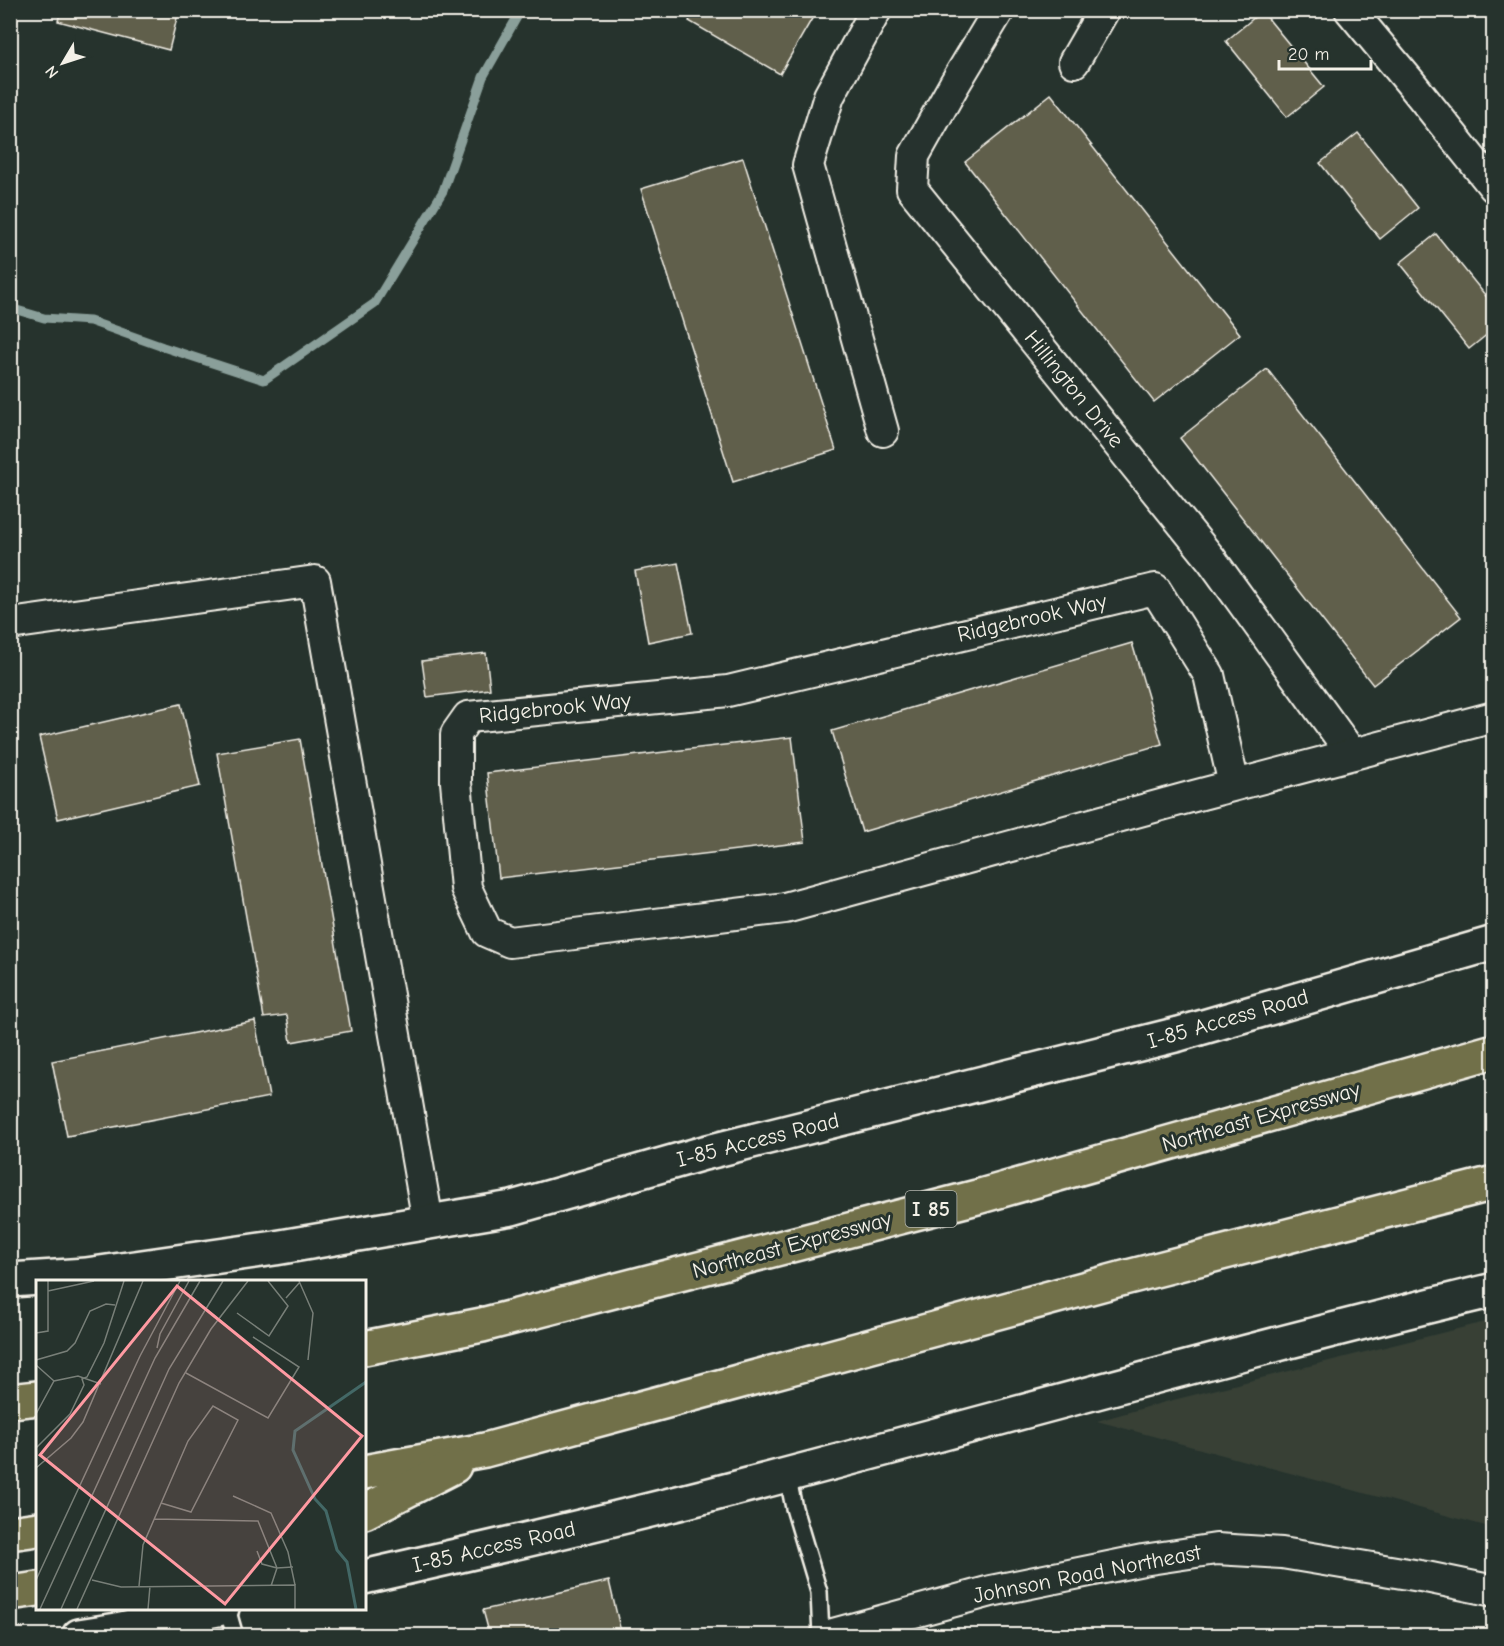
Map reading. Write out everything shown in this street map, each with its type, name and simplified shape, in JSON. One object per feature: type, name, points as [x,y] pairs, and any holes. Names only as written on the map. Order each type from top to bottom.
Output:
[{"type":"highway","name":"Northeast Expressway","points":[[366,1348],[482,1325],[977,1197],[1494,1051]]},
{"type":"highway","points":[[366,1472],[485,1450],[1112,1281],[1494,1183]]},
{"type":"highway","points":[[10,1401],[36,1398]]},
{"type":"highway","points":[[366,1511],[485,1450]]},
{"type":"highway","points":[[10,1533],[36,1529]]},
{"type":"highway","points":[[10,1593],[36,1589]]},
{"type":"main road","name":"I-85 Access Road","points":[[10,1280],[86,1275],[275,1248],[512,1208],[704,1153],[1179,1034],[1494,944]]},
{"type":"main road","name":"I-85 Access Road","points":[[366,1578],[534,1539],[1141,1379],[1494,1290]]},
{"type":"main road","points":[[79,1635],[117,1630],[212,1610]]},
{"type":"street","points":[[876,10],[829,96],[808,165],[883,431]]},
{"type":"street","name":"Hillington Drive","points":[[999,10],[914,156],[912,189],[1212,559],[1352,754]]},
{"type":"street","points":[[1074,62],[1104,10]]},
{"type":"street","points":[[1350,10],[1494,187]]},
{"type":"street","points":[[10,624],[315,581],[428,1222]]},
{"type":"street","name":"Ridgebrook Way","points":[[1234,786],[1209,675],[1155,589],[728,691],[468,717],[456,734],[456,782],[466,888],[487,932],[510,942],[785,908],[1494,717]]},
{"type":"street","name":"Johnson Road Northeast","points":[[845,1633],[991,1591],[1143,1560],[1216,1549],[1282,1553],[1494,1591]]},
{"type":"lane","points":[[787,1474],[794,1508],[819,1592],[822,1635]]},
{"type":"lane","points":[[228,1610],[234,1635]]},
{"type":"shaded area","points":[[1493,1320],[1493,1528],[1097,1421],[1165,1402]]},
{"type":"building","points":[[61,10],[179,10],[169,50],[58,21]]},
{"type":"building","points":[[695,10],[817,10],[780,74],[689,21]]},
{"type":"building","points":[[1262,11],[1324,87],[1287,117],[1226,41]]},
{"type":"building","points":[[1051,94],[1240,334],[1154,402],[965,162]]},
{"type":"building","points":[[1358,133],[1418,208],[1380,239],[1320,163]]},
{"type":"building","points":[[743,158],[836,450],[733,482],[641,189]]},
{"type":"building","points":[[1436,234],[1494,306],[1494,329],[1469,349],[1400,263]]},
{"type":"building","points":[[1267,369],[1461,617],[1373,685],[1180,438]]},
{"type":"building","points":[[678,563],[692,633],[648,642],[635,571]]},
{"type":"building","points":[[1132,643],[1162,744],[862,832],[832,731]]},
{"type":"building","points":[[486,653],[490,689],[427,697],[422,661]]},
{"type":"building","points":[[181,704],[200,786],[58,819],[39,737]]},
{"type":"building","points":[[792,737],[805,842],[499,878],[487,773]]},
{"type":"building","points":[[300,739],[351,1031],[291,1042],[287,1015],[264,1018],[217,753]]},
{"type":"building","points":[[255,1021],[269,1097],[67,1136],[52,1061]]},
{"type":"building","points":[[609,1581],[621,1632],[607,1636],[490,1636],[483,1610]]},
{"type":"waterway","points":[[10,308],[44,318],[90,321],[264,380],[375,303],[443,191],[483,77],[521,10]]}]
